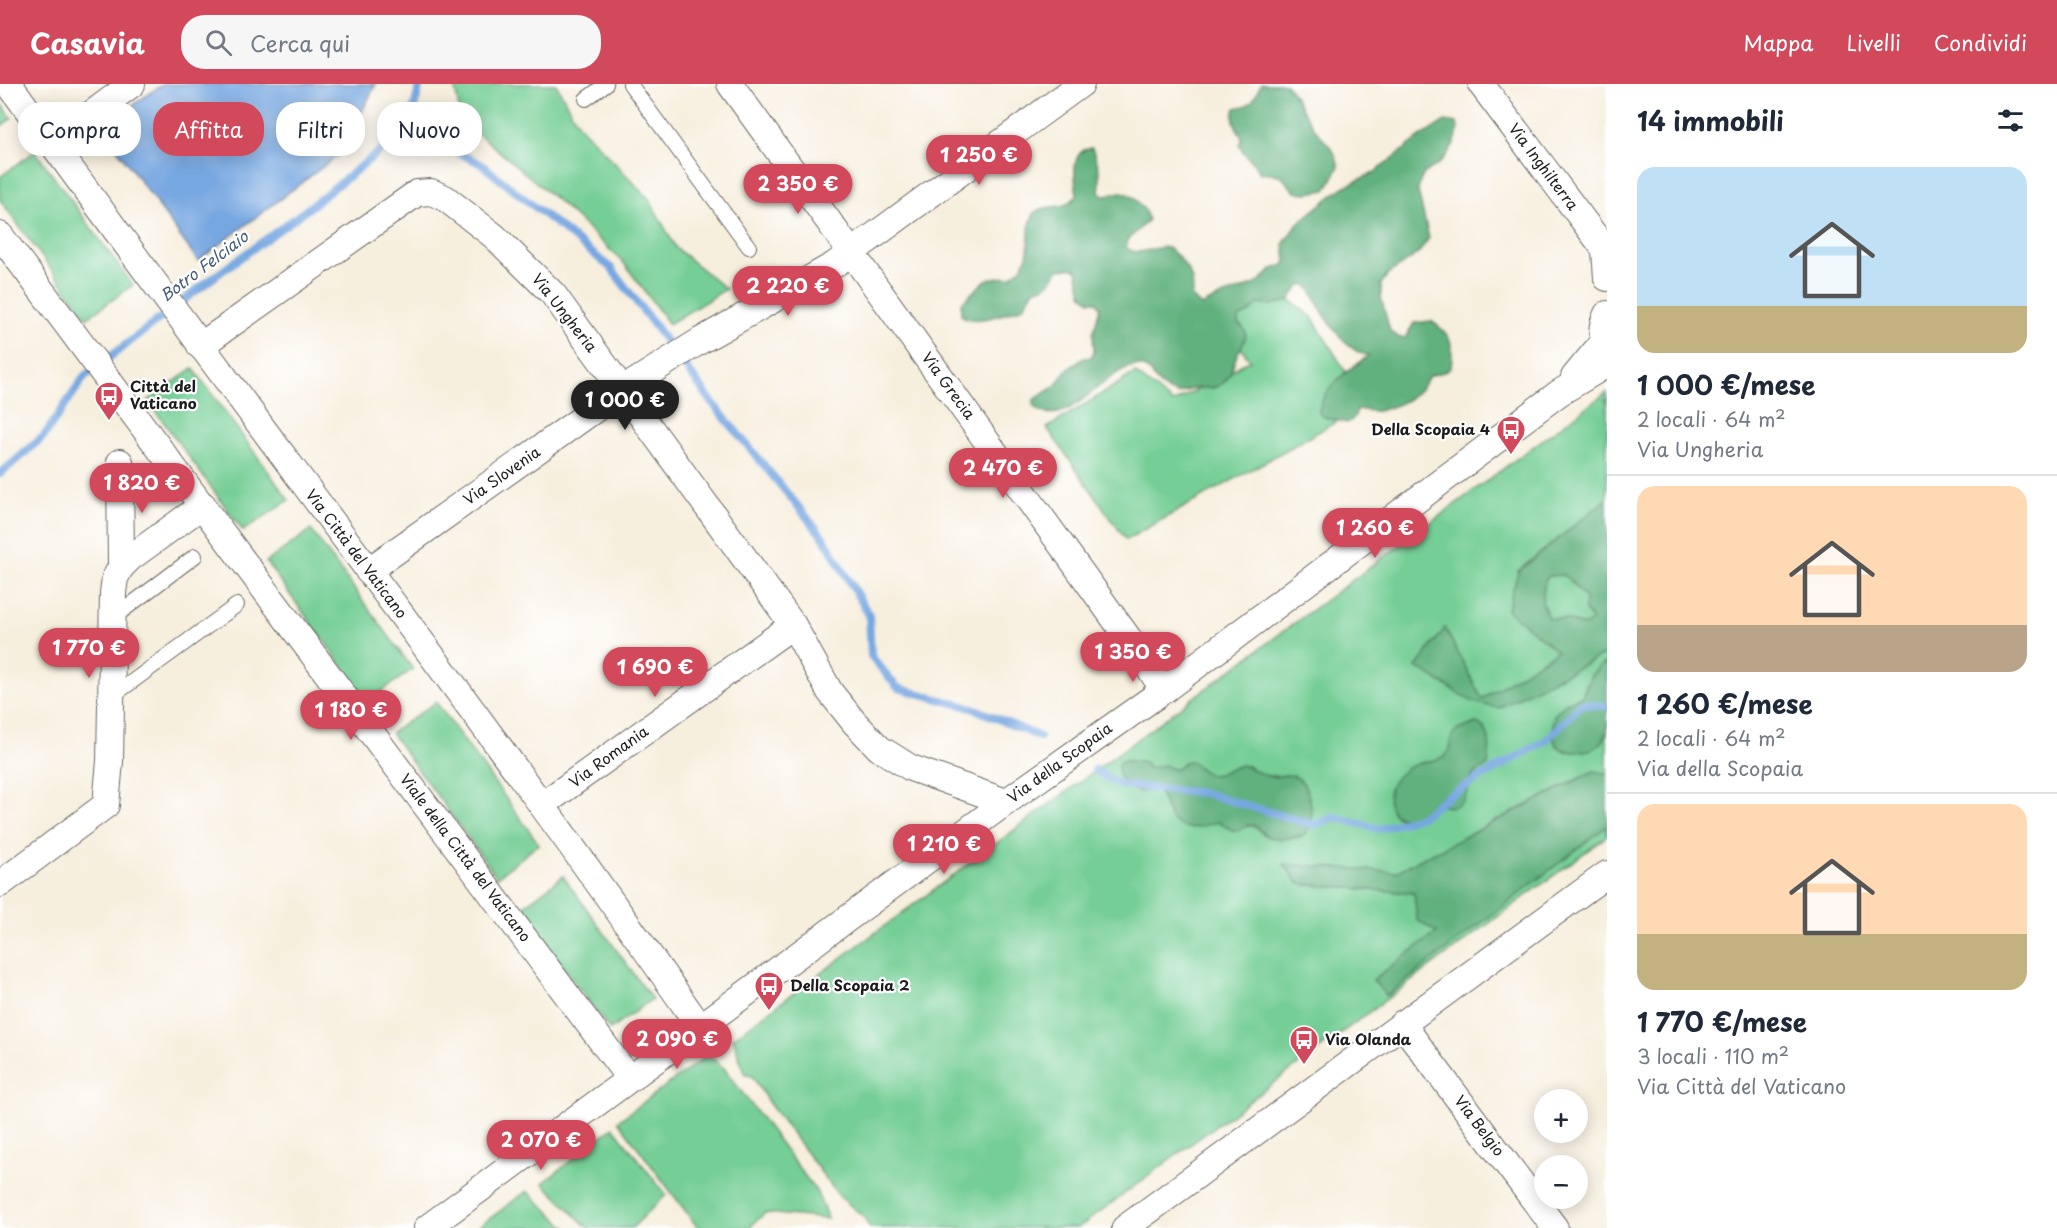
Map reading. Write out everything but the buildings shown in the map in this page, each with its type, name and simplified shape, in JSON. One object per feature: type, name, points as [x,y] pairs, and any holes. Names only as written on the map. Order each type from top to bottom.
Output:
[{"type":"street","name":"Via Città del Vaticano","points":[[9,84],[22,102]]},
{"type":"street","points":[[108,102],[132,84]]},
{"type":"street","name":"Via Grecia","points":[[730,84],[1164,690]]},
{"type":"street","name":"Via Slovenia","points":[[368,571],[632,384],[700,341],[820,273],[851,252],[1081,84]]},
{"type":"street","name":"Via Inghilterra","points":[[1481,84],[1606,251],[1607,278]]},
{"type":"street","name":"Via Città del Vaticano","points":[[61,156],[181,321],[542,806],[700,1027]]},
{"type":"street","name":"Via Ungheria","points":[[200,346],[417,193],[431,192],[445,198],[486,230],[529,269],[632,384],[793,625],[830,692],[854,722],[879,748],[911,768],[1006,802]]},
{"type":"street","name":"Viale della Città del Vaticano","points":[[0,235],[629,1078]]},
{"type":"street","points":[[1606,352],[1602,325],[1607,314]]},
{"type":"street","name":"Via della Scopaia","points":[[427,1228],[1006,802],[1164,690],[1559,393],[1606,352]]},
{"type":"street","points":[[120,462],[121,567]]},
{"type":"street","points":[[0,884],[106,806],[110,761],[111,620],[115,578],[130,558],[203,505]]},
{"type":"street","name":"Via Romania","points":[[542,806],[793,625]]},
{"type":"street","points":[[1125,1228],[1607,874]]},
{"type":"street","name":"Via Belgio","points":[[1403,1023],[1555,1228]]},
{"type":"lane","points":[[586,99],[606,84]]},
{"type":"lane","points":[[630,84],[749,247]]},
{"type":"lane","points":[[111,620],[195,556]]},
{"type":"lane","points":[[111,698],[237,605]]},
{"type":"green space","points":[[454,84],[556,84],[578,124],[649,199],[676,248],[726,289],[669,324],[623,262],[558,201],[482,137],[482,102],[458,102]]},
{"type":"green space","points":[[1261,84],[1286,84],[1311,123],[1334,152],[1339,167],[1326,190],[1295,192],[1280,175],[1260,173],[1241,149],[1239,145],[1242,139],[1234,121],[1235,108],[1252,101]]},
{"type":"green space","points":[[0,102],[12,118],[0,127]]},
{"type":"green space","points":[[1445,121],[1457,123],[1455,140],[1441,161],[1426,172],[1420,181],[1418,191],[1429,238],[1418,254],[1388,274],[1381,284],[1381,297],[1390,331],[1400,338],[1405,338],[1414,323],[1431,321],[1443,330],[1450,340],[1451,367],[1447,371],[1429,376],[1425,384],[1414,395],[1394,406],[1378,411],[1358,410],[1352,420],[1347,423],[1324,417],[1319,413],[1325,396],[1338,380],[1369,356],[1353,349],[1340,337],[1305,284],[1300,286],[1288,301],[1270,305],[1258,304],[1249,313],[1238,318],[1238,324],[1243,328],[1246,336],[1228,378],[1218,386],[1177,394],[1160,385],[1149,371],[1140,366],[1128,368],[1115,375],[1074,406],[1060,412],[1047,413],[1034,407],[1034,400],[1056,385],[1065,371],[1084,358],[1091,357],[1094,352],[1093,334],[1100,307],[1096,301],[1090,301],[1082,294],[1077,270],[1059,269],[1049,283],[1034,290],[1024,306],[1019,309],[981,319],[961,315],[961,303],[986,280],[1010,277],[1025,261],[1028,254],[1029,229],[1035,212],[1067,204],[1077,195],[1075,166],[1080,154],[1085,150],[1092,148],[1096,159],[1100,175],[1099,192],[1103,196],[1126,193],[1139,203],[1147,216],[1148,220],[1127,241],[1126,247],[1137,252],[1165,247],[1170,249],[1188,270],[1193,290],[1191,296],[1201,306],[1256,284],[1273,269],[1284,265],[1286,261],[1284,243],[1298,223],[1344,187],[1375,172]]},
{"type":"green space","points":[[28,156],[39,156],[133,285],[87,318],[0,200],[0,177]]},
{"type":"green space","points":[[1276,289],[1312,317],[1366,405],[1126,540],[1047,428],[1135,373],[1173,403],[1250,360],[1223,324]]},
{"type":"green space","points":[[193,368],[289,500],[243,531],[148,401]]},
{"type":"green space","points":[[1607,392],[1607,400],[1605,400],[1607,402],[1607,499],[1518,571],[1557,651],[1482,699],[1416,667],[1498,708],[1607,653],[1607,664],[1602,664],[1598,668],[1589,679],[1582,697],[1576,698],[1565,751],[1595,747],[1607,731],[1607,774],[1593,771],[1396,872],[1285,865],[1299,884],[1414,893],[1438,932],[1373,980],[1386,996],[1607,826],[1607,836],[1078,1228],[870,1228],[864,1217],[839,1196],[768,1102],[753,1077],[744,1073],[733,1038]],"holes":[[[1476,723],[1488,736],[1488,747],[1478,772],[1471,778],[1463,799],[1455,806],[1432,805],[1401,819],[1396,816],[1388,800],[1419,763],[1436,761],[1446,756],[1450,751],[1452,735]],[[1190,761],[1209,775],[1221,774],[1230,768],[1248,766],[1266,775],[1287,775],[1300,838],[1274,838],[1264,835],[1253,826],[1232,830],[1218,822],[1188,827],[1166,809],[1161,793],[1157,790],[1138,792],[1145,763],[1149,768],[1175,770],[1184,762]]]},
{"type":"green space","points":[[1607,499],[1607,653],[1498,708],[1473,702],[1416,667],[1445,628],[1482,699],[1557,651],[1507,610],[1518,572]],"holes":[[[1549,576],[1567,577],[1585,598],[1585,610],[1592,620],[1585,625],[1578,625],[1564,619],[1548,618],[1542,602],[1545,580]]]},
{"type":"green space","points":[[311,530],[413,669],[368,701],[266,562]]},
{"type":"green space","points":[[1549,576],[1567,577],[1586,599],[1585,610],[1592,620],[1585,625],[1564,619],[1548,619],[1542,602],[1545,579]]},
{"type":"green space","points":[[1602,664],[1607,664],[1607,731],[1604,738],[1596,747],[1584,751],[1571,752],[1560,748],[1553,737],[1554,715],[1566,703],[1582,697],[1591,675]]},
{"type":"green space","points":[[436,702],[539,844],[497,877],[391,733]]},
{"type":"green space","points":[[1476,723],[1488,735],[1490,747],[1488,765],[1470,778],[1468,792],[1463,800],[1452,807],[1433,805],[1421,815],[1410,819],[1400,817],[1393,811],[1389,802],[1389,792],[1395,780],[1411,766],[1446,756],[1454,733]]},
{"type":"green space","points":[[1121,761],[1140,762],[1149,768],[1165,765],[1175,770],[1184,762],[1190,761],[1209,775],[1241,765],[1270,777],[1294,776],[1303,784],[1309,796],[1311,824],[1305,835],[1281,839],[1268,837],[1254,825],[1248,825],[1239,831],[1232,830],[1218,822],[1195,827],[1181,826],[1171,818],[1159,792],[1132,790],[1119,777],[1118,766]]},
{"type":"green space","points":[[1594,771],[1607,774],[1607,826],[1386,996],[1373,980],[1437,932],[1417,920],[1414,893],[1299,884],[1284,864],[1396,872]]},
{"type":"green space","points":[[563,876],[652,999],[610,1030],[520,909]]},
{"type":"green space","points":[[708,1055],[723,1067],[816,1191],[828,1219],[765,1213],[749,1228],[698,1228],[618,1121]]},
{"type":"green space","points":[[613,1127],[666,1195],[632,1228],[588,1228],[543,1183]]},
{"type":"green space","points":[[527,1191],[567,1228],[477,1228]]},
{"type":"water","points":[[163,84],[376,84],[365,106],[365,102],[276,102],[276,156],[337,156],[198,261],[122,156],[141,156],[141,102],[137,102]]},
{"type":"waterway","name":"Botro Felciaio","points":[[0,474],[44,436],[85,376],[306,210],[409,128],[420,84]]},
{"type":"waterway","points":[[465,156],[481,164],[611,268],[715,406],[824,538],[869,615],[871,656],[898,688],[975,709],[1040,737]]},
{"type":"waterway","points":[[1095,770],[1120,785],[1204,793],[1314,825],[1335,817],[1380,829],[1422,816],[1448,796],[1545,741],[1582,704],[1607,706]]},
{"type":"place","name":"Città del Vaticano","points":[[109,422]]},
{"type":"place","name":"Della Scopaia 4","points":[[1511,456]]},
{"type":"place","name":"Della Scopaia 2","points":[[769,1012]]},
{"type":"place","name":"Via Olanda","points":[[1304,1066]]}]
